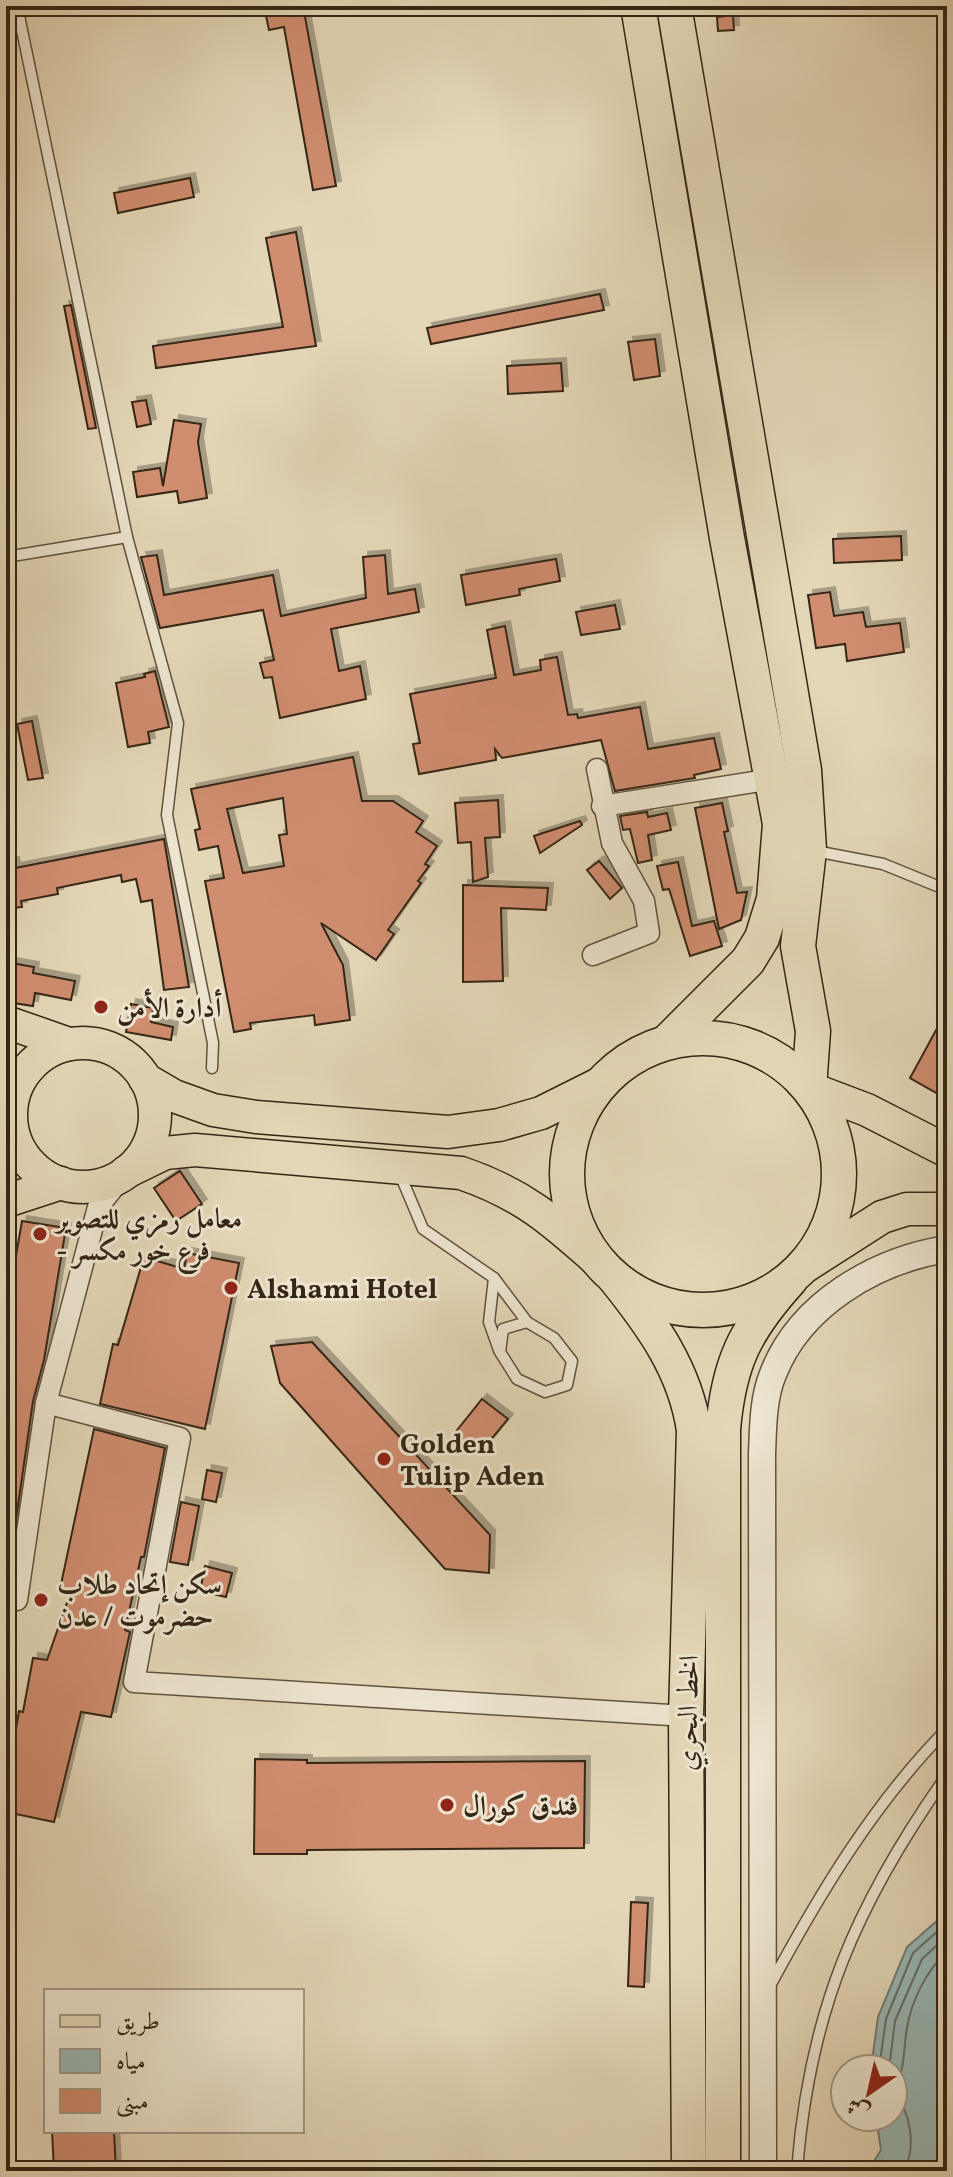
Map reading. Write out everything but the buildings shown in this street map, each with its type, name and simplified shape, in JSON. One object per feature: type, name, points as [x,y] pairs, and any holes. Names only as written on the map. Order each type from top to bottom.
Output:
[{"type":"highway","points":[[638,6],[685,272],[727,538],[780,824],[774,899],[762,938],[739,971],[667,1042]]},
{"type":"highway","points":[[674,6],[804,770],[809,850],[798,946],[813,1031],[809,1088]]},
{"type":"highway","points":[[685,272],[720,269]]},
{"type":"highway","points":[[706,1037],[745,1044],[780,1062],[809,1088],[821,1104],[836,1140],[840,1179],[838,1199],[826,1235],[797,1274],[757,1300],[702,1310],[664,1304],[607,1270],[575,1221],[567,1173],[576,1125],[601,1083],[631,1058],[667,1042],[706,1037]]},
{"type":"highway","name":"الخط البحري","points":[[607,1270],[666,1345],[691,1408],[694,1430],[686,1716],[689,2171]]},
{"type":"highway","name":"الخط البحري","points":[[723,2171],[723,1429],[727,1384],[742,1345],[759,1314],[797,1274]]},
{"type":"main road","points":[[6,1022],[69,1044]]},
{"type":"main road","points":[[61,1183],[37,1170],[20,1150],[7,1112],[17,1085],[32,1063],[69,1044],[84,1042],[113,1049],[126,1057],[145,1079],[174,1096],[213,1110],[269,1118],[448,1132],[499,1125],[541,1113],[601,1083]]},
{"type":"main road","points":[[126,1172],[145,1151],[152,1137],[155,1107],[145,1079]]},
{"type":"main road","points":[[809,1088],[867,1110],[947,1151]]},
{"type":"main road","points":[[6,1201],[61,1183],[101,1184],[165,1153],[195,1150],[461,1173],[493,1184],[536,1206],[607,1270]]},
{"type":"main road","points":[[797,1274],[882,1217],[907,1209],[947,1209]]},
{"type":"street","points":[[593,955],[649,933],[644,901],[615,852],[602,806],[597,769]]},
{"type":"street","points":[[602,806],[772,779]]},
{"type":"street","points":[[6,1598],[17,1600],[46,1403],[98,1207],[126,1172]]},
{"type":"street","points":[[763,2171],[762,1454],[772,1375],[803,1326],[845,1288],[895,1262],[947,1249]]},
{"type":"street","points":[[46,1403],[180,1438],[134,1682],[686,1716]]},
{"type":"lane","points":[[17,6],[127,537],[178,723],[167,815],[213,1043],[212,1068]]},
{"type":"lane","points":[[6,557],[127,537]]},
{"type":"lane","points":[[809,850],[883,864],[947,890]]},
{"type":"lane","points":[[398,1169],[423,1229],[494,1278],[527,1322],[554,1338],[572,1361],[567,1385],[545,1392],[517,1379],[500,1352],[489,1322],[494,1278]]},
{"type":"lane","points":[[500,1352],[503,1329],[527,1322]]},
{"type":"lane","points":[[762,2000],[803,1923],[850,1850],[898,1783],[947,1729]]},
{"type":"lane","points":[[797,2171],[812,2056],[834,1980],[883,1871],[947,1775]]},
{"type":"water","points":[[947,1912],[947,2171],[868,2171],[881,2150],[878,2133],[909,2133],[909,2053],[873,2053],[878,2017],[907,1947]]},
{"type":"place","name":"أدارة الأمن","points":[[101,1007]]},
{"type":"place","name":"معامل رمزي للتصوير - فرع خور مكسر","points":[[40,1234]]},
{"type":"place","name":"Alshami Hotel","points":[[231,1288]]},
{"type":"place","name":"Golden Tulip Aden","points":[[384,1459]]},
{"type":"place","name":"سكن إتحاد طلاب حضرموت / عدن","points":[[41,1600]]},
{"type":"place","name":"فندق كورال","points":[[447,1805]]}]
